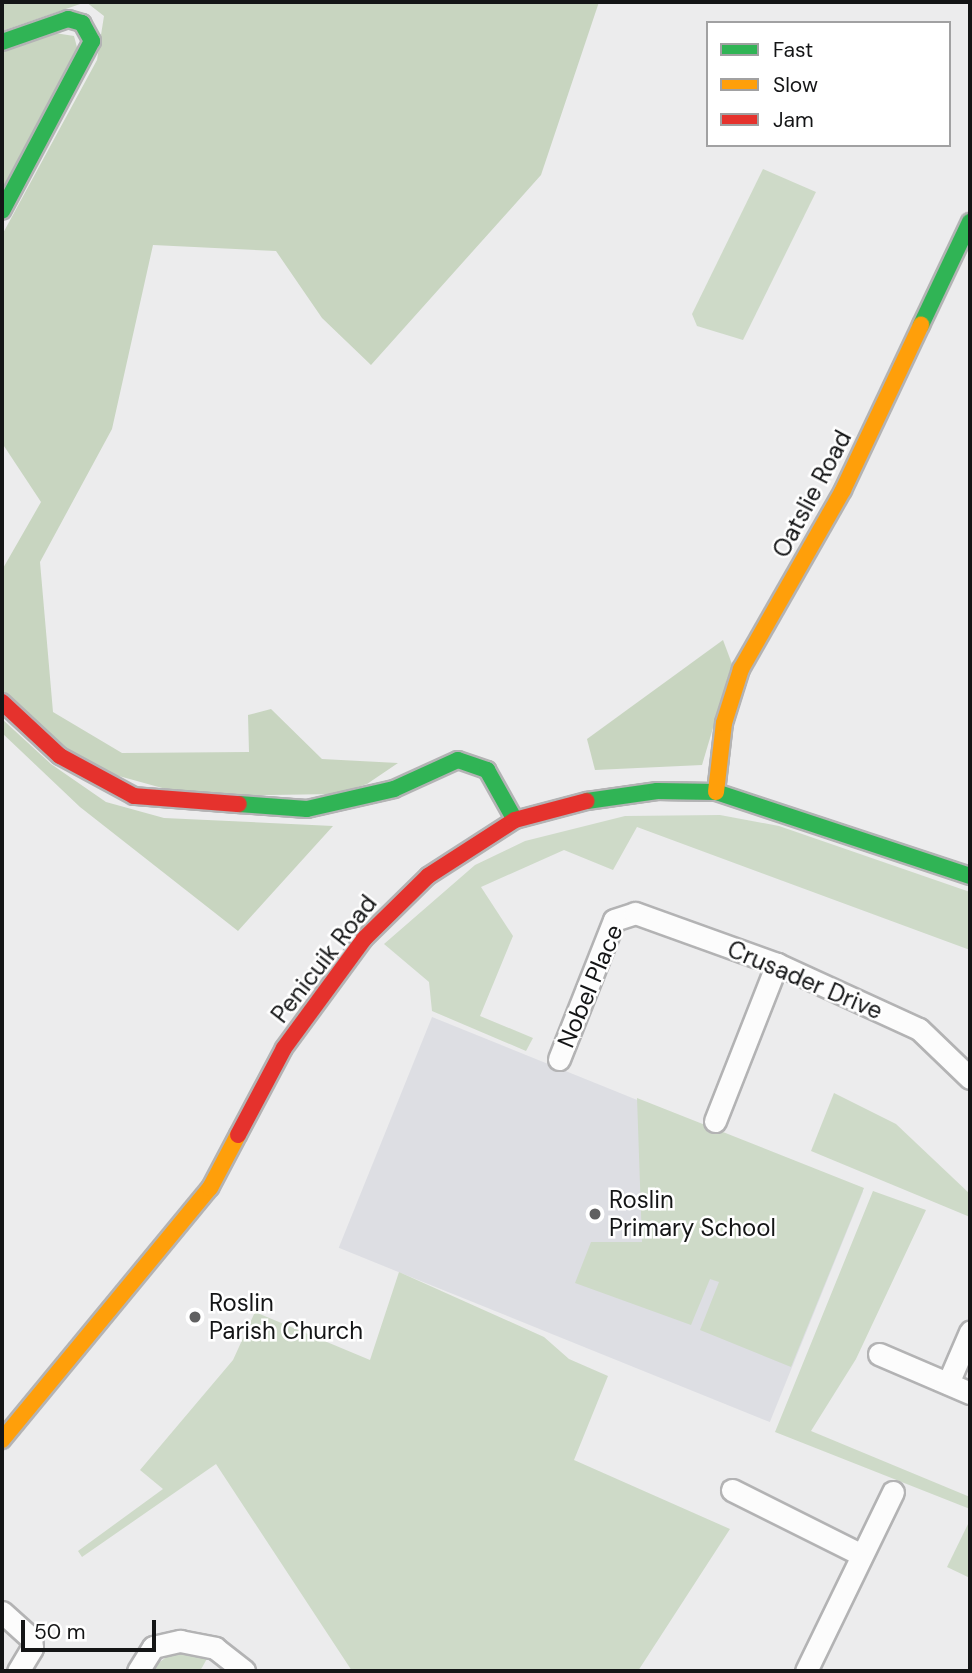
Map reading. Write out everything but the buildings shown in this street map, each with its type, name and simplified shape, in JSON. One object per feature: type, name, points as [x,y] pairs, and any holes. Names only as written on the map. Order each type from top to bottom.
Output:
[{"type":"main road","points":[[2,42],[68,19],[82,23],[92,41],[2,211]]},
{"type":"main road","name":"Oatslie Road","points":[[716,792],[724,723],[741,669],[843,489],[970,222]]},
{"type":"main road","points":[[2,702],[60,756],[134,796],[307,809],[394,789],[458,760],[487,770],[515,820]]},
{"type":"main road","name":"Penicuik Road","points":[[2,1440],[210,1188],[284,1048],[364,939],[428,876],[515,820],[609,795],[716,792],[970,876]]},
{"type":"street","name":"Crusader Drive","points":[[623,914],[777,964],[919,1029],[970,1078]]},
{"type":"street","name":"Nobel Place","points":[[559,1059],[614,920],[623,914]]},
{"type":"street","points":[[715,1121],[777,964]]},
{"type":"street","points":[[948,1383],[970,1332]]},
{"type":"street","points":[[879,1354],[970,1394]]},
{"type":"street","points":[[732,1490],[862,1555]]},
{"type":"street","points":[[806,1671],[893,1492]]},
{"type":"street","points":[[2,1612],[30,1638],[32,1648],[18,1671]]},
{"type":"street","points":[[138,1671],[153,1647],[180,1641],[215,1648],[244,1671]]},
{"type":"shaded area","name":"Roslin Primary School","points":[[432,1017],[863,1191],[770,1422],[339,1248]]},
{"type":"green space","points":[[2,2],[86,2],[2,31]]},
{"type":"green space","points":[[86,2],[599,2],[541,175],[371,365],[322,318],[276,251],[153,245],[112,429],[40,562],[53,712],[122,753],[249,752],[248,715],[271,709],[322,759],[398,763],[367,784],[335,794],[191,796],[90,768],[2,693],[2,570],[41,502],[2,443],[2,235],[97,60],[104,16]]},
{"type":"green space","points":[[55,33],[74,36],[78,51],[2,194],[2,51]]},
{"type":"green space","points":[[763,169],[816,192],[743,340],[697,326],[692,314]]},
{"type":"green space","points":[[723,640],[732,664],[702,765],[595,770],[587,739]]},
{"type":"green space","points":[[2,719],[51,764],[106,802],[164,818],[333,826],[238,931],[80,807],[2,733]]},
{"type":"green space","points":[[720,815],[779,826],[970,892],[970,950],[637,827],[613,870],[564,850],[481,887],[513,936],[480,1016],[533,1038],[526,1051],[432,1011],[429,982],[384,944],[475,865],[525,841],[625,816]]},
{"type":"green space","points":[[834,1093],[896,1124],[970,1194],[970,1217],[811,1151]]},
{"type":"green space","points":[[637,1098],[864,1188],[791,1367],[700,1330],[719,1282],[710,1279],[691,1325],[575,1283],[591,1242],[642,1242]]},
{"type":"green space","points":[[873,1191],[926,1210],[856,1359],[811,1431],[970,1497],[970,1509],[775,1432]]},
{"type":"green space","points":[[399,1272],[544,1337],[569,1359],[608,1376],[574,1460],[730,1529],[638,1671],[352,1671],[216,1464],[82,1557],[78,1551],[163,1489],[140,1470],[233,1360],[255,1312],[370,1360]]},
{"type":"green space","points":[[970,1520],[970,1578],[947,1567]]},
{"type":"green space","points":[[175,1651],[208,1657],[200,1671],[147,1671]]},
{"type":"traffic: fast","points":[[2,42],[68,19],[82,23],[92,41],[2,211]]},
{"type":"traffic: fast","points":[[921,325],[970,222]]},
{"type":"traffic: fast","points":[[239,804],[307,809],[394,789],[458,760],[487,770],[515,820]]},
{"type":"traffic: fast","points":[[587,801],[657,791],[716,792],[970,876]]},
{"type":"traffic: slow","points":[[716,792],[724,723],[741,669],[843,490],[921,325]]},
{"type":"traffic: slow","points":[[2,1440],[210,1188],[238,1135]]},
{"type":"traffic: jam","points":[[2,702],[60,756],[134,796],[239,804]]},
{"type":"traffic: jam","points":[[238,1135],[284,1048],[364,939],[428,876],[515,820],[587,801]]},
{"type":"place","name":"Roslin Primary School","points":[[595,1214]]},
{"type":"place","name":"Roslin Parish Church","points":[[195,1317]]}]
